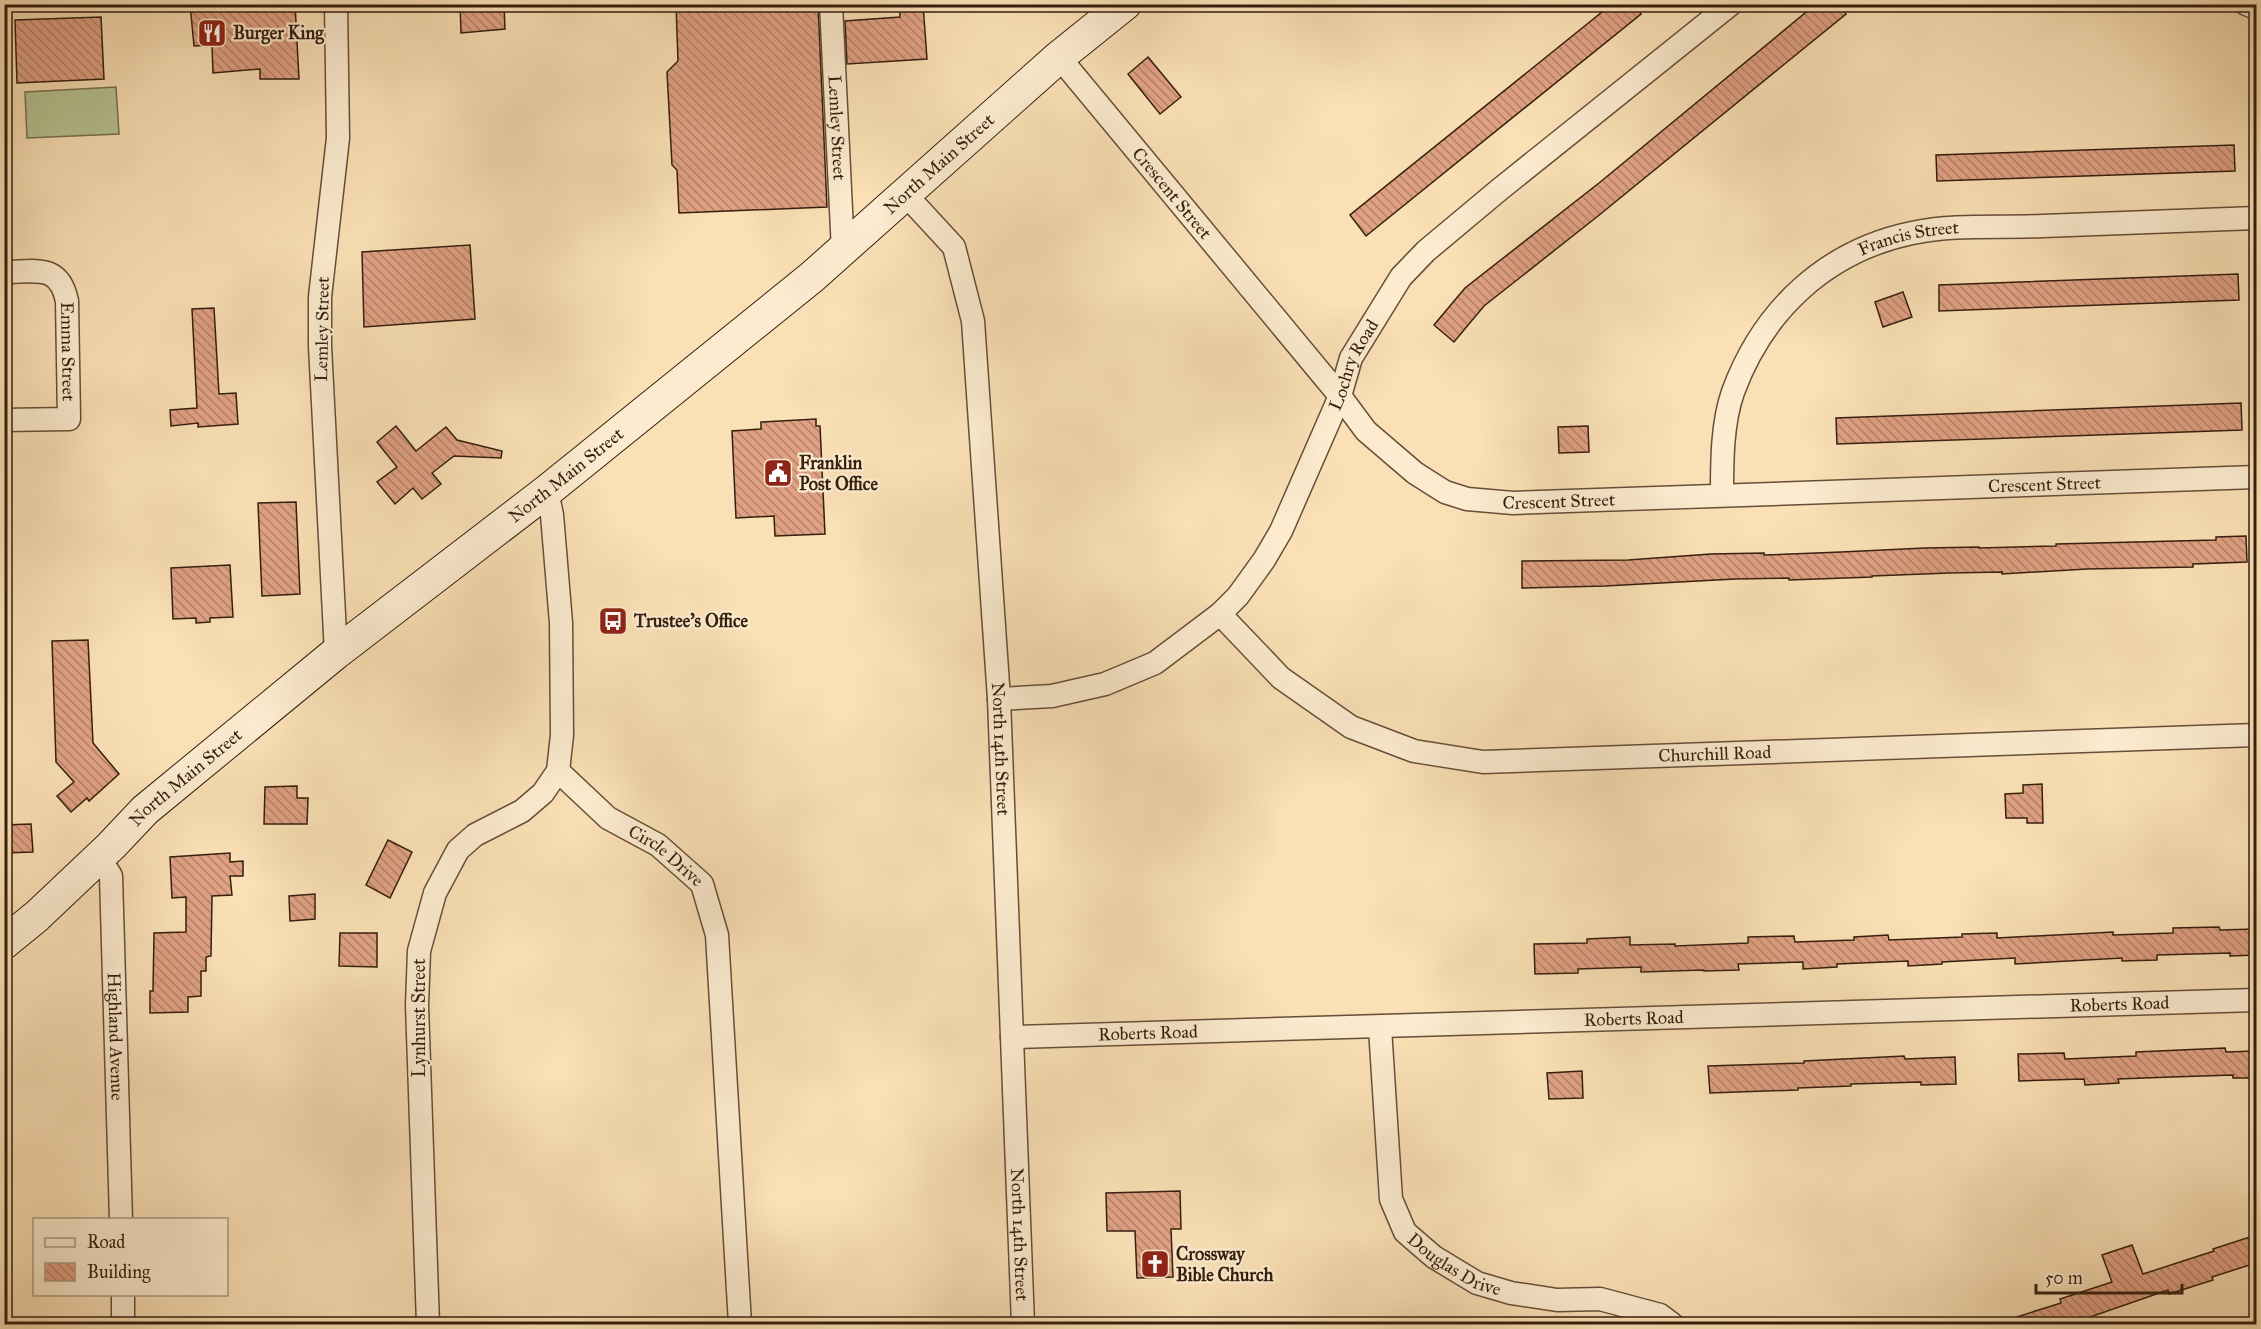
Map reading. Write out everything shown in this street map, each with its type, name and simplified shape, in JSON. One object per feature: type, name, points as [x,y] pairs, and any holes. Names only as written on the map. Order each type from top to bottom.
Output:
[{"type":"street","name":"Lemley Street","points":[[336,4],[338,138],[320,297],[320,346],[336,653]]},
{"type":"street","name":"Lemley Street","points":[[831,4],[843,251]]},
{"type":"street","name":"North Main Street","points":[[4,943],[37,916],[145,810],[336,653],[547,491],[843,251],[1059,57],[1125,4]]},
{"type":"street","name":"Lochry Road","points":[[999,699],[1052,696],[1105,684],[1155,663],[1220,615],[1238,596],[1264,560],[1281,531],[1340,396],[1352,358],[1401,277],[1426,251],[1731,4]]},
{"type":"street","points":[[2246,4],[2256,8]]},
{"type":"street","name":"Crescent Street","points":[[1059,57],[1340,396],[1366,432],[1414,473],[1445,492],[1467,500],[1513,503],[2256,477]]},
{"type":"street","name":"North 14th Street","points":[[906,195],[954,247],[973,321],[999,699],[1023,1324]]},
{"type":"street","name":"Francis Street","points":[[1722,495],[1722,448],[1733,393],[1752,352],[1764,329],[1785,304],[1817,275],[1844,256],[1876,243],[1911,233],[1953,227],[2016,227],[2256,218]]},
{"type":"street","name":"Emma Street","points":[[4,272],[50,274],[57,278],[64,288],[67,302],[69,419],[4,420]]},
{"type":"street","points":[[547,491],[552,515],[561,623],[562,735],[558,771]]},
{"type":"street","name":"Churchill Road","points":[[1220,615],[1281,678],[1351,727],[1413,750],[1483,762],[2256,735]]},
{"type":"street","name":"Lynhurst Street","points":[[428,1324],[417,1005],[419,951],[435,893],[458,850],[475,835],[522,811],[543,793],[558,771]]},
{"type":"street","name":"Circle Drive","points":[[558,771],[608,818],[658,845],[702,884],[717,934],[740,1324]]},
{"type":"street","name":"Highland Avenue","points":[[99,857],[111,876],[120,1218]]},
{"type":"street","name":"Roberts Road","points":[[1012,1037],[1380,1028],[2256,1000]]},
{"type":"street","name":"Douglas Drive","points":[[1380,1028],[1391,1199],[1405,1232],[1434,1257],[1477,1283],[1511,1293],[1557,1300],[1600,1299],[1660,1315],[1672,1324]]},
{"type":"street","points":[[123,1296],[123,1324]]},
{"type":"green space","points":[[116,87],[119,134],[27,138],[25,92]]},
{"type":"building","points":[[190,4],[295,4],[299,79],[260,79],[260,69],[213,73],[212,45],[194,46]]},
{"type":"building","points":[[460,4],[504,4],[505,29],[461,33]]},
{"type":"building","points":[[676,4],[818,4],[827,207],[679,213],[677,170],[672,165],[667,72],[678,61]]},
{"type":"building","points":[[900,4],[923,4],[927,59],[847,64],[845,21],[900,17]]},
{"type":"building","points":[[1612,4],[1634,4],[1641,14],[1366,236],[1350,215]]},
{"type":"building","points":[[1816,4],[1839,4],[1846,14],[1484,306],[1454,342],[1434,325],[1465,288],[1599,183]]},
{"type":"building","points":[[101,17],[104,79],[17,83],[15,20]]},
{"type":"building","points":[[1148,57],[1181,97],[1160,114],[1128,74]]},
{"type":"building","points":[[2234,145],[2235,171],[1937,181],[1936,155]]},
{"type":"building","points":[[470,245],[475,319],[364,327],[362,252]]},
{"type":"building","points":[[2238,274],[2239,300],[1939,311],[1939,285]]},
{"type":"building","points":[[1903,292],[1912,317],[1883,327],[1875,302]]},
{"type":"building","points":[[214,308],[219,394],[236,393],[238,424],[198,427],[198,423],[171,426],[170,410],[197,408],[192,309]]},
{"type":"building","points":[[2241,403],[2242,430],[1837,444],[1836,418]]},
{"type":"building","name":"Franklin Post Office","points":[[816,419],[816,426],[820,426],[825,534],[775,536],[774,516],[736,518],[732,431],[761,429],[761,422]]},
{"type":"building","points":[[396,426],[416,451],[446,427],[457,440],[502,451],[501,458],[454,456],[432,473],[441,484],[422,499],[413,488],[395,504],[377,482],[397,467],[377,442]]},
{"type":"building","points":[[1588,426],[1589,452],[1559,453],[1558,427]]},
{"type":"building","points":[[296,502],[300,594],[262,596],[258,503]]},
{"type":"building","points":[[2246,536],[2247,562],[2193,564],[2193,567],[2087,569],[2002,574],[2002,572],[1950,573],[1789,580],[1789,578],[1735,579],[1522,588],[1522,561],[1628,560],[1711,554],[1764,553],[1764,555],[1925,548],[2056,546],[2056,544],[2216,540],[2216,537]]},
{"type":"building","points":[[230,565],[233,617],[210,618],[210,622],[196,623],[196,618],[173,619],[171,568]]},
{"type":"building","points":[[88,640],[93,743],[119,774],[89,801],[87,798],[71,812],[57,796],[74,782],[56,762],[52,641]]},
{"type":"building","points":[[2042,784],[2043,823],[2027,823],[2027,818],[2006,818],[2005,794],[2023,793],[2023,785]]},
{"type":"building","points":[[297,786],[297,798],[308,798],[307,824],[264,824],[265,787]]},
{"type":"building","points":[[31,824],[33,852],[4,853],[4,825]]},
{"type":"building","points":[[388,840],[412,852],[390,898],[366,885]]},
{"type":"building","points":[[230,853],[230,862],[243,861],[243,876],[230,876],[232,895],[212,896],[211,956],[206,957],[206,971],[201,971],[201,996],[188,997],[188,1012],[150,1013],[150,991],[153,991],[154,933],[186,932],[186,897],[172,898],[170,857]]},
{"type":"building","points":[[315,894],[315,919],[290,921],[289,896]]},
{"type":"building","points":[[2219,927],[2220,930],[2256,929],[2256,955],[2230,956],[2230,953],[2157,955],[2157,960],[2122,961],[2122,958],[2015,964],[2015,958],[1908,966],[1908,961],[1837,964],[1837,967],[1803,969],[1803,962],[1738,964],[1739,970],[1641,972],[1641,967],[1578,969],[1578,973],[1535,974],[1534,944],[1587,943],[1587,939],[1630,937],[1630,945],[1675,944],[1675,946],[1748,943],[1748,937],[1794,936],[1795,942],[1854,940],[1854,937],[1888,935],[1889,940],[1997,933],[1997,938],[2113,932],[2113,935],[2173,933],[2173,928]]},
{"type":"building","points":[[340,933],[377,933],[377,967],[339,966]]},
{"type":"building","points":[[2225,1048],[2226,1052],[2256,1051],[2256,1078],[2233,1078],[2233,1075],[2118,1079],[2119,1083],[2085,1085],[2084,1079],[2019,1081],[2018,1054],[2064,1053],[2065,1059],[2136,1056],[2136,1052]]},
{"type":"building","points":[[1904,1056],[1905,1059],[1955,1057],[1956,1084],[1921,1085],[1921,1082],[1851,1084],[1851,1086],[1798,1088],[1798,1090],[1710,1093],[1708,1066],[1804,1063],[1804,1061]]},
{"type":"building","points":[[1582,1071],[1583,1098],[1549,1099],[1547,1073]]},
{"type":"building","points":[[1180,1191],[1181,1229],[1171,1229],[1173,1277],[1137,1278],[1135,1231],[1107,1231],[1106,1193]]},
{"type":"building","points":[[2256,1235],[2256,1263],[2212,1277],[2213,1280],[2169,1294],[2168,1290],[2070,1324],[2004,1324],[2004,1321],[2061,1303],[2060,1299],[2112,1282],[2102,1255],[2132,1245],[2143,1274]]},
{"type":"place","name":"Burger King","points":[[212,33]]},
{"type":"place","name":"Franklin Post Office","points":[[778,473]]},
{"type":"place","name":"Trustee's Office","points":[[613,621]]},
{"type":"place","name":"Crossway Bible Church","points":[[1155,1264]]}]
